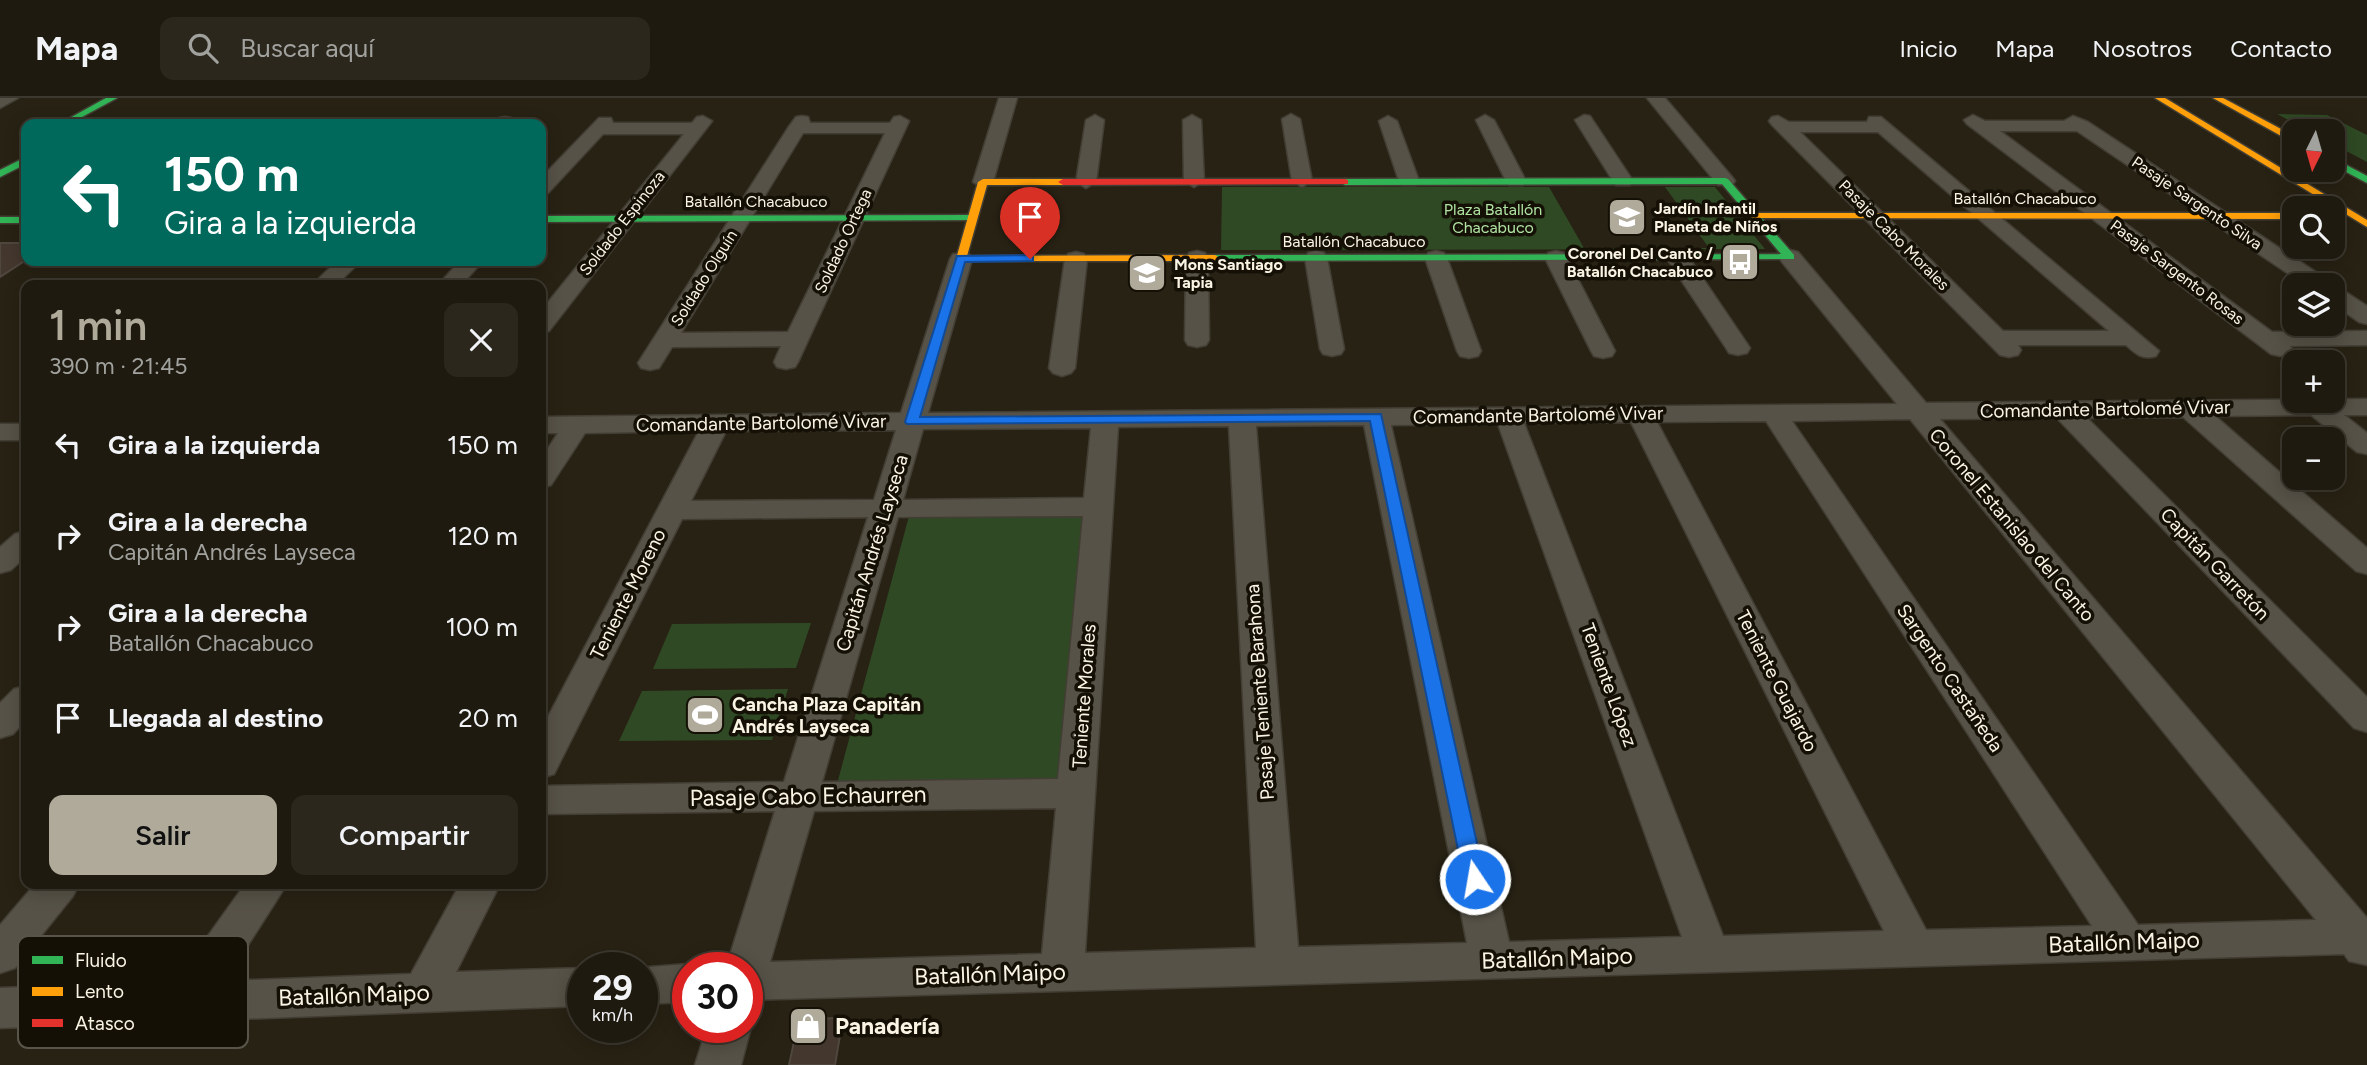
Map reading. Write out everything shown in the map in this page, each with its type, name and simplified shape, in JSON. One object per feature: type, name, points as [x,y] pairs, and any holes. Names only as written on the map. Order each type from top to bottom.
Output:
[{"type":"street","points":[[0,103],[9,98]]},
{"type":"street","points":[[73,119],[113,98]]},
{"type":"street","name":"Capitán Andrés Layseca","points":[[752,952],[1008,98]]},
{"type":"street","name":"Coronel Estanislao del Canto","points":[[1656,98],[2363,941]]},
{"type":"street","points":[[2159,98],[2360,216],[2367,225]]},
{"type":"street","points":[[2217,98],[2282,133]]},
{"type":"street","points":[[103,119],[130,105]]},
{"type":"street","points":[[1291,119],[1302,181]]},
{"type":"street","points":[[1086,182],[1095,120]]},
{"type":"street","points":[[1192,120],[1194,181]]},
{"type":"street","points":[[1485,120],[1516,181]]},
{"type":"street","points":[[1388,121],[1409,181]]},
{"type":"street","points":[[1584,121],[1623,181]]},
{"type":"street","name":"Pasaje Sargento Rosas","points":[[2078,123],[1977,123],[2273,344],[2367,338]]},
{"type":"street","name":"Pasaje Sargento Silva","points":[[2078,123],[2302,273]]},
{"type":"street","name":"Pasaje Cabo Morales","points":[[1781,124],[1879,124],[2139,344],[2003,344],[1874,216],[1781,124]]},
{"type":"street","name":"Soldado Espinoza","points":[[546,184],[602,125],[700,125],[546,320]]},
{"type":"street","name":"Soldado Ortega","points":[[786,362],[898,125],[799,125]]},
{"type":"street","name":"Soldado Olguín","points":[[650,363],[799,125]]},
{"type":"street","points":[[0,158],[21,147]]},
{"type":"street","points":[[0,174],[21,163]]},
{"type":"street","points":[[2345,168],[2367,180]]},
{"type":"street","points":[[983,182],[1725,181]]},
{"type":"street","name":"Batallón Chacabuco","points":[[1755,216],[2282,216]]},
{"type":"street","name":"Batallón Chacabuco","points":[[546,219],[972,218]]},
{"type":"street","points":[[0,220],[21,220]]},
{"type":"street","points":[[1677,257],[1738,348]]},
{"type":"street","name":"Batallón Chacabuco","points":[[961,259],[1790,257]]},
{"type":"street","points":[[1197,258],[1197,340]]},
{"type":"street","points":[[1316,258],[1332,349]]},
{"type":"street","points":[[1436,258],[1469,351]]},
{"type":"street","points":[[1556,258],[1603,351]]},
{"type":"street","points":[[1062,368],[1076,259]]},
{"type":"street","points":[[329,280],[344,266]]},
{"type":"street","points":[[454,280],[467,266]]},
{"type":"street","points":[[2345,302],[2367,317]]},
{"type":"street","points":[[665,340],[796,339]]},
{"type":"street","name":"Comandante Bartolomé Vivar","points":[[546,425],[2282,407]]},
{"type":"street","name":"Comandante Bartolomé Vivar","points":[[2345,407],[2367,407]]},
{"type":"street","points":[[2189,408],[2367,564]]},
{"type":"street","name":"Capitán Garretón","points":[[2064,410],[2367,719]]},
{"type":"street","name":"Sargento Castañeda","points":[[1774,413],[2126,943]]},
{"type":"street","points":[[2325,413],[2367,446]]},
{"type":"street","name":"Teniente Guajardo","points":[[1640,414],[1914,948]]},
{"type":"street","name":"Teniente López","points":[[1508,415],[1709,954]]},
{"type":"street","points":[[1376,417],[1492,960]]},
{"type":"street","name":"Pasaje Teniente Barahona","points":[[1242,418],[1278,966]]},
{"type":"street","name":"Teniente Morales","points":[[1062,972],[1105,419]]},
{"type":"street","name":"Teniente Moreno","points":[[546,754],[716,424]]},
{"type":"street","points":[[546,472],[577,425]]},
{"type":"street","points":[[672,510],[1098,507]]},
{"type":"street","points":[[0,563],[21,544]]},
{"type":"street","points":[[0,725],[21,703]]},
{"type":"street","name":"Pasaje Cabo Echaurren","points":[[546,800],[1076,793]]},
{"type":"street","points":[[0,955],[55,889]]},
{"type":"street","points":[[231,936],[264,889]]},
{"type":"street","points":[[424,992],[477,889]]},
{"type":"street","name":"Batallón Maipo","points":[[763,981],[1914,948],[2363,941]]},
{"type":"street","name":"Batallón Maipo","points":[[248,999],[567,988]]},
{"type":"street","name":"Batallón Maipo","points":[[0,1008],[18,1007]]},
{"type":"street","points":[[718,1065],[724,1043]]},
{"type":"green space","points":[[2277,114],[2327,115],[2335,119],[2286,119]]},
{"type":"green space","points":[[2345,124],[2367,135],[2367,162],[2345,150]]},
{"type":"green space","name":"Plaza Batallón Chacabuco","points":[[1222,187],[1549,187],[1584,248],[1709,248],[1665,187],[1715,187],[1765,249],[1221,250]]},
{"type":"green space","points":[[909,516],[1083,516],[1058,783],[837,784]]},
{"type":"green space","name":"Cancha Plaza Capitán Andrés Layseca","points":[[811,623],[796,668],[653,669],[672,624]]},
{"type":"green space","name":"Cancha Plaza Capitán Andrés Layseca","points":[[788,689],[772,740],[619,741],[642,691]]},
{"type":"building","points":[[0,243],[21,243],[21,263],[0,277]]},
{"type":"building","points":[[843,1018],[835,1065],[789,1065],[799,1019]]},
{"type":"traffic: fast","points":[[73,119],[113,98]]},
{"type":"traffic: fast","points":[[0,174],[21,163]]},
{"type":"traffic: fast","points":[[2345,168],[2367,180]]},
{"type":"traffic: fast","points":[[1215,258],[1790,257],[1725,181]]},
{"type":"traffic: fast","points":[[1345,182],[1725,181]]},
{"type":"traffic: fast","points":[[546,219],[972,218]]},
{"type":"traffic: fast","points":[[0,220],[21,220]]},
{"type":"traffic: slow","points":[[2159,98],[2367,224]]},
{"type":"traffic: slow","points":[[2217,98],[2282,133]]},
{"type":"traffic: slow","points":[[1063,182],[983,182],[961,259],[1215,258]]},
{"type":"traffic: slow","points":[[1755,216],[2282,216]]},
{"type":"traffic: jam","points":[[1063,182],[1345,182]]},
{"type":"place","name":"Jardín Infantil Planeta de Niños","points":[[1627,217]]},
{"type":"place","name":"Coronel Del Canto / Batallón Chacabuco","points":[[1740,262]]},
{"type":"place","name":"Mons Santiago Tapia","points":[[1147,273]]},
{"type":"place","name":"Cancha Plaza Capitán Andrés Layseca","points":[[705,715]]},
{"type":"place","name":"Panadería","points":[[808,1026]]},
{"type":"route","points":[[1030,259],[961,259],[912,422],[1376,417],[1475,879]]}]
